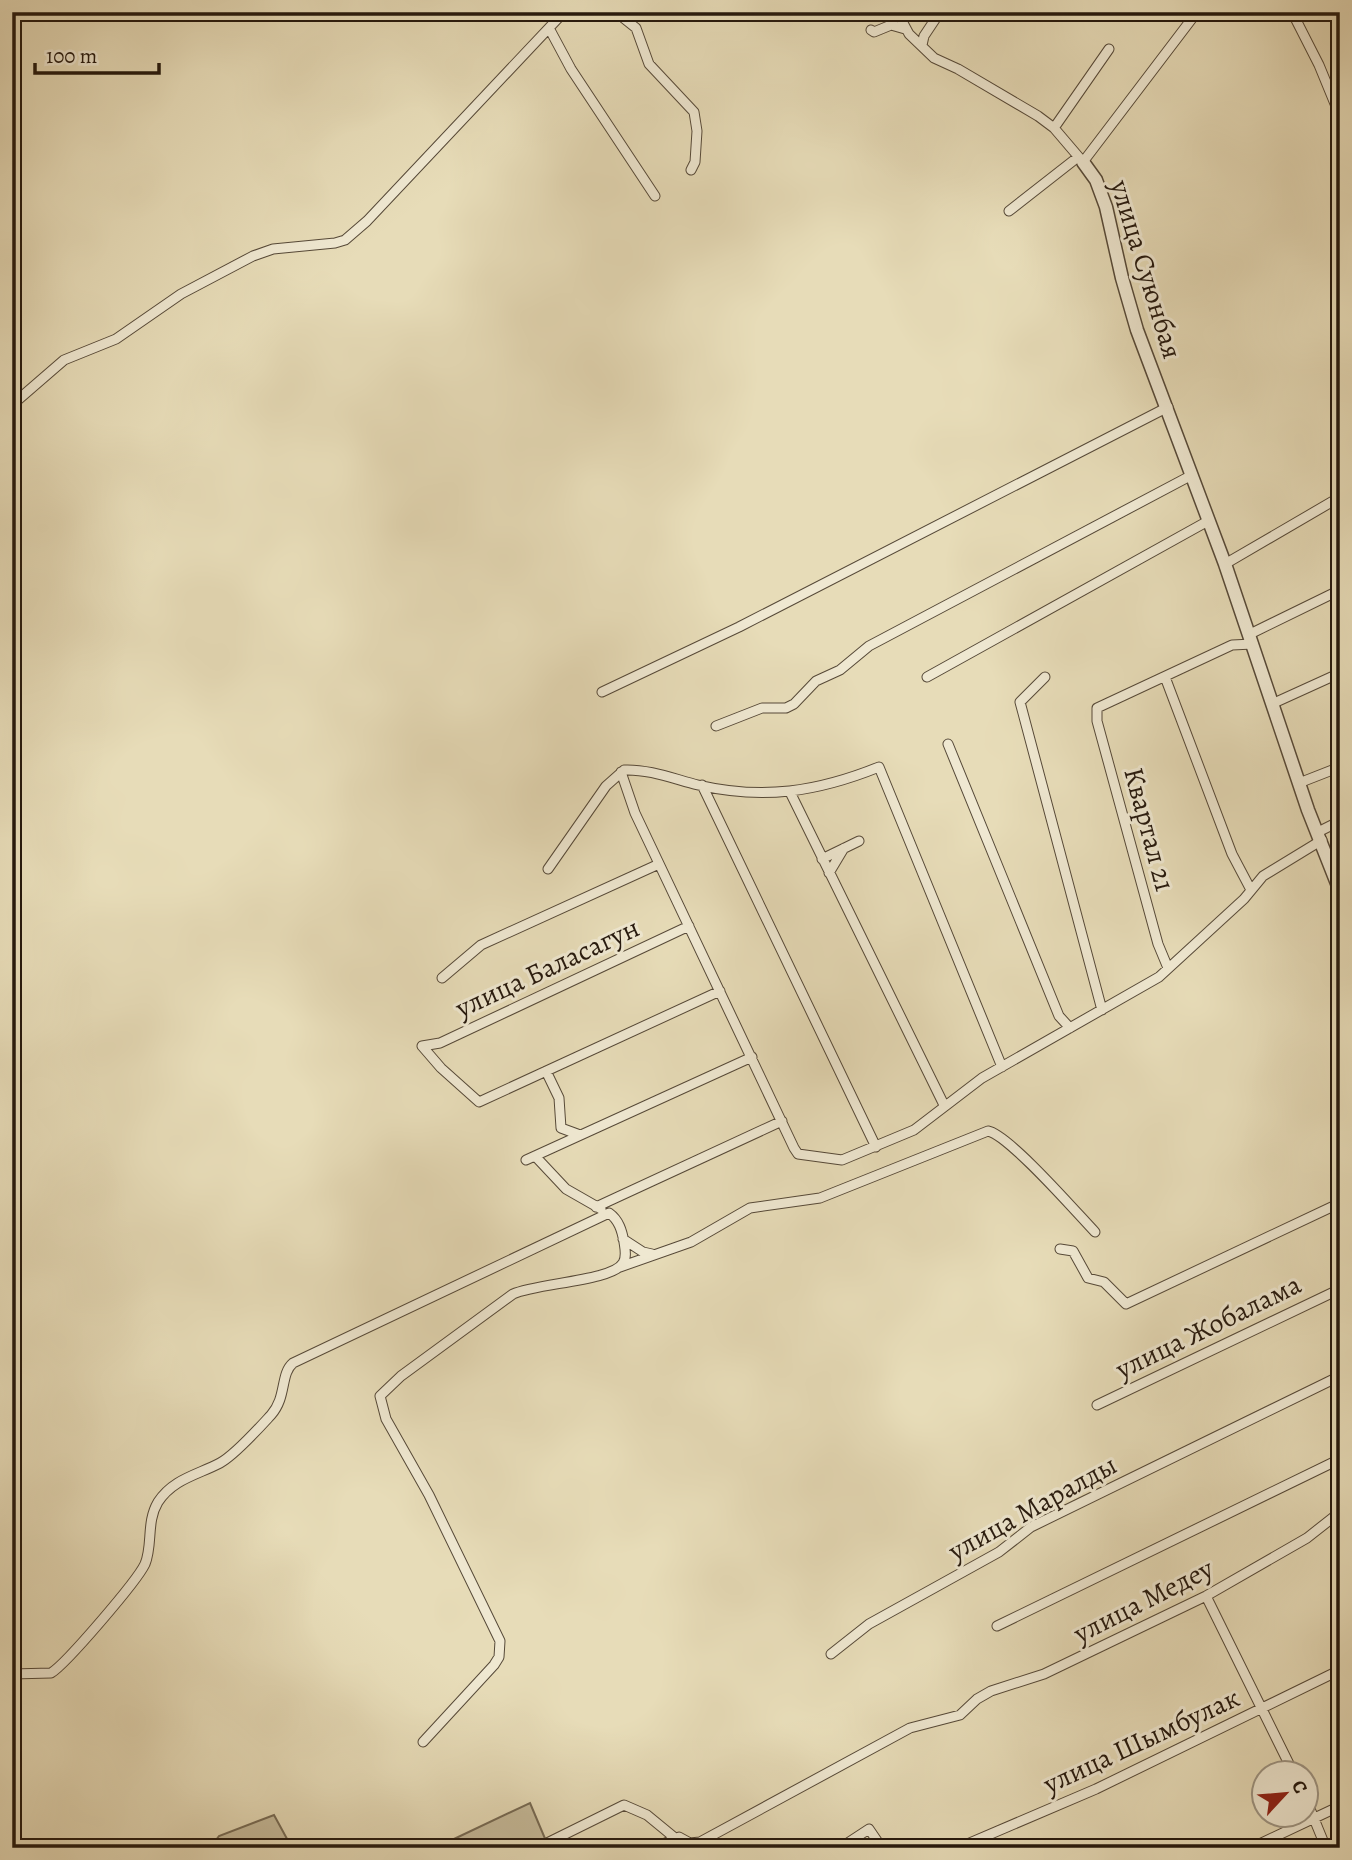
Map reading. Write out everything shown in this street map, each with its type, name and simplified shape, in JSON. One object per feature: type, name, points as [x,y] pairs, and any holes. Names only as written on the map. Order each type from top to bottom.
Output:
[{"type":"street","points":[[12,405],[64,360],[116,339],[181,294],[253,256],[273,249],[313,248],[345,240],[367,221],[564,12]]},
{"type":"street","points":[[616,12],[636,28],[649,64],[694,112],[697,131],[695,162],[691,170]]},
{"type":"street","points":[[905,29],[901,19],[906,12]]},
{"type":"street","points":[[922,45],[924,36],[940,12]]},
{"type":"street","points":[[1009,211],[1080,160],[1197,12]]},
{"type":"street","points":[[1292,12],[1320,65],[1340,116]]},
{"type":"street","points":[[871,30],[874,32],[896,25],[905,29],[922,45]]},
{"type":"street","points":[[549,28],[576,77],[655,196]]},
{"type":"street","name":"улица Суюнбая","points":[[922,45],[934,58],[958,69],[1054,128],[1096,180],[1106,207],[1137,330],[1225,564],[1320,836]]},
{"type":"street","points":[[1054,128],[1109,50]]},
{"type":"street","points":[[602,692],[739,627],[1168,407]]},
{"type":"street","points":[[716,726],[762,708],[786,708],[794,704],[816,681],[839,670],[869,646],[1192,475]]},
{"type":"street","points":[[1225,564],[1340,497]]},
{"type":"street","points":[[927,677],[1208,521]]},
{"type":"street","points":[[1251,890],[1232,854],[1165,677],[1232,645],[1252,639],[1340,590]]},
{"type":"street","points":[[1274,703],[1340,673]]},
{"type":"street","points":[[1045,677],[1020,702],[1102,1010]]},
{"type":"street","name":"Квартал 21","points":[[1165,677],[1103,704],[1097,708],[1097,721],[1158,944],[1168,968]]},
{"type":"street","points":[[948,744],[1059,1016],[1070,1028]]},
{"type":"street","points":[[1300,783],[1340,767]]},
{"type":"street","points":[[621,772],[651,773],[752,795],[790,792],[882,769],[1002,1067]]},
{"type":"street","points":[[621,772],[659,864],[798,1154],[842,1160],[914,1130],[944,1105],[1002,1067],[1159,977],[1263,876],[1340,821]]},
{"type":"street","points":[[548,869],[585,814],[621,772]]},
{"type":"street","points":[[702,785],[876,1147]]},
{"type":"street","points":[[790,792],[944,1105]]},
{"type":"street","points":[[1320,836],[1340,891]]},
{"type":"street","points":[[822,859],[859,841]]},
{"type":"street","points":[[829,873],[844,848]]},
{"type":"street","points":[[442,978],[481,945],[659,864]]},
{"type":"street","name":"улица Баласагун","points":[[546,1071],[479,1102],[441,1068],[422,1046],[440,1043],[689,926]]},
{"type":"street","points":[[580,1135],[561,1128],[559,1098],[546,1071],[720,992]]},
{"type":"street","points":[[620,1267],[626,1257],[619,1225],[609,1213],[554,1180],[531,1158],[752,1057]]},
{"type":"street","points":[[596,1207],[782,1121]]},
{"type":"street","points":[[423,1742],[494,1665],[499,1657],[500,1641],[429,1495],[386,1419],[380,1396],[401,1376],[513,1294],[534,1286],[606,1274],[653,1254],[691,1242],[750,1208],[820,1198],[988,1131],[999,1136],[1021,1154],[1095,1232]]},
{"type":"street","points":[[1060,1249],[1073,1251],[1088,1278],[1104,1282],[1126,1304],[1340,1203]]},
{"type":"street","points":[[12,1674],[51,1673],[93,1630],[144,1567],[150,1521],[158,1502],[177,1482],[222,1462],[270,1416],[280,1404],[286,1372],[293,1363],[609,1213]]},
{"type":"street","points":[[623,1239],[643,1252],[653,1254]]},
{"type":"street","name":"улица Жобалама","points":[[1097,1405],[1340,1289]]},
{"type":"street","name":"улица Маралды","points":[[831,1654],[869,1624],[999,1552],[1031,1527],[1340,1376]]},
{"type":"street","points":[[997,1626],[1340,1459]]},
{"type":"street","name":"улица Медеу","points":[[675,1838],[682,1837],[695,1844],[700,1842],[910,1728],[960,1715],[991,1691],[1044,1674],[1206,1596],[1307,1538],[1340,1513]]},
{"type":"street","points":[[1206,1596],[1285,1758]]},
{"type":"street","name":"улица Шымбулак","points":[[958,1848],[1096,1789],[1340,1670]]},
{"type":"street","points":[[537,1848],[624,1805],[647,1815],[675,1838],[654,1848]]},
{"type":"street","points":[[1320,1816],[1340,1806]]},
{"type":"street","points":[[1251,1848],[1294,1828]]},
{"type":"street","points":[[1319,1828],[1326,1848]]},
{"type":"street","points":[[840,1848],[865,1830],[871,1830],[882,1848]]},
{"type":"shaded area","points":[[530,1803],[549,1848],[435,1848]]},
{"type":"shaded area","points":[[274,1815],[292,1848],[210,1848],[219,1836]]}]
